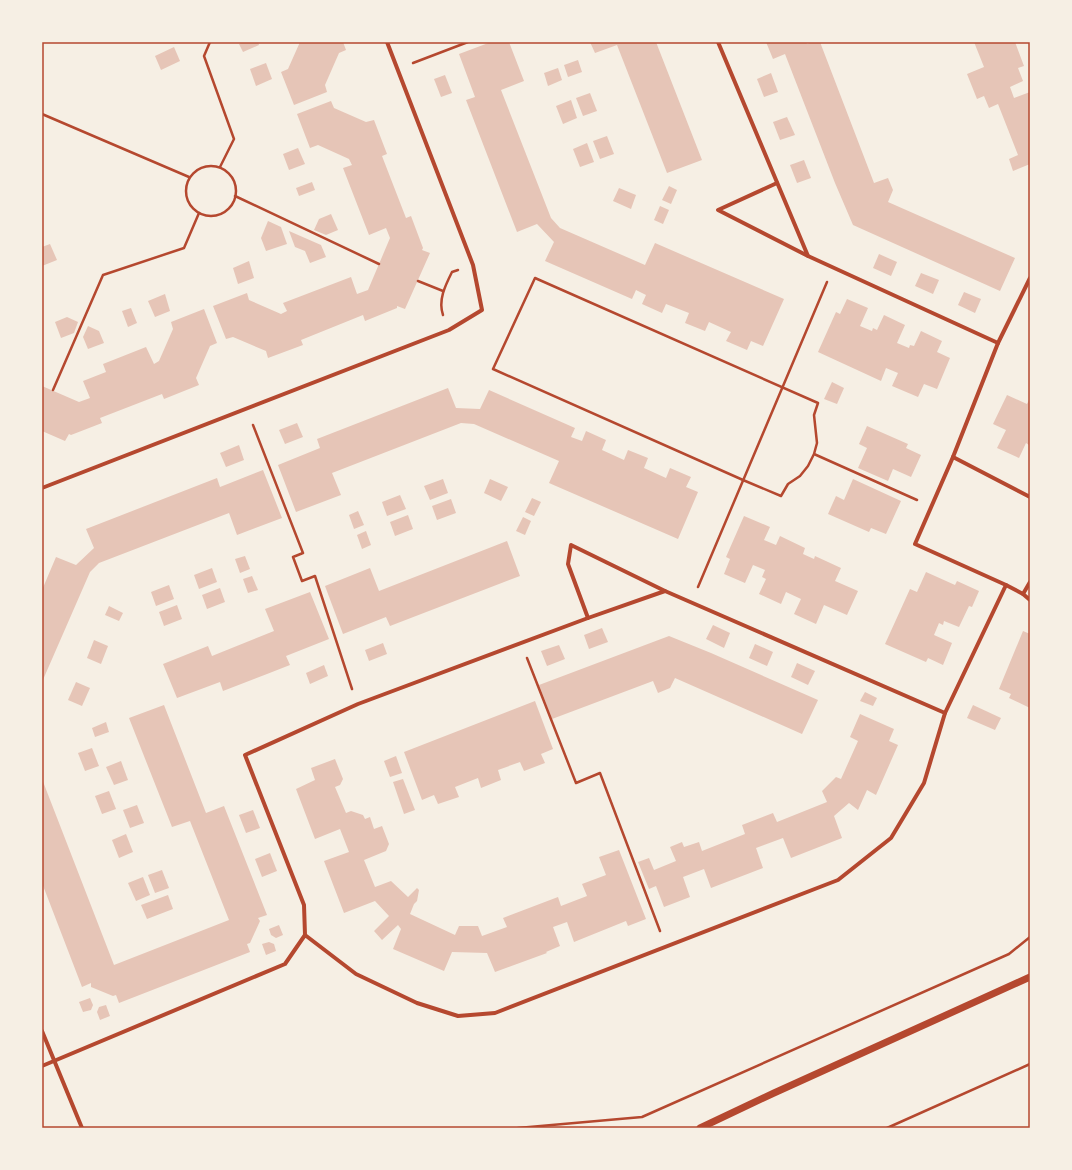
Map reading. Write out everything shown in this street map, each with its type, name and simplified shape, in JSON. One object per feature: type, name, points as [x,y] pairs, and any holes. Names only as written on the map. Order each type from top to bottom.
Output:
[{"type":"street","points":[[42,488],[449,330],[482,310],[473,265],[387,42]]},
{"type":"street","points":[[718,42],[808,256]]},
{"type":"street","points":[[778,183],[718,210],[833,268],[998,343]]},
{"type":"street","points":[[1030,278],[998,343],[953,456],[915,544],[1006,585],[1023,594],[1030,600]]},
{"type":"street","points":[[953,456],[1030,497]]},
{"type":"street","points":[[588,618],[568,564],[571,545],[665,591],[945,713]]},
{"type":"street","points":[[1023,594],[1030,582]]},
{"type":"street","points":[[305,935],[356,974],[416,1003],[458,1016],[495,1013],[838,880],[892,838],[924,783],[945,713],[1006,585]]},
{"type":"street","points":[[42,1066],[285,964],[305,935],[304,906],[245,754],[358,704],[588,618],[665,591]]},
{"type":"street","points":[[700,1128],[1030,977]]},
{"type":"street","points":[[42,1031],[82,1128]]},
{"type":"path","points":[[210,42],[204,56],[234,139],[220,167]]},
{"type":"path","points":[[398,69],[468,42]]},
{"type":"path","points":[[42,114],[189,177]]},
{"type":"path","points":[[212,165],[220,167],[228,172],[233,179],[236,187],[236,196],[231,206],[222,214],[206,216],[192,209],[186,197],[186,185],[189,177],[195,170],[203,166],[212,165]]},
{"type":"path","points":[[236,196],[379,264]]},
{"type":"path","points":[[53,390],[103,275],[184,248],[199,213]]},
{"type":"path","points":[[449,330],[441,308],[443,291],[452,272],[473,265]]},
{"type":"path","points":[[692,602],[833,268]]},
{"type":"path","points":[[535,278],[818,403],[814,415],[817,443],[814,454],[808,466],[800,476],[788,484],[781,496],[493,369],[535,278]]},
{"type":"path","points":[[418,281],[443,291]]},
{"type":"path","points":[[247,408],[303,553],[293,557],[302,581],[315,576],[358,704]]},
{"type":"path","points":[[814,454],[932,506]]},
{"type":"path","points":[[521,643],[576,783],[600,773],[666,947]]},
{"type":"path","points":[[518,1128],[642,1117],[1008,954],[1030,937]]},
{"type":"path","points":[[887,1128],[1030,1064]]},
{"type":"building","points":[[243,42],[258,42],[259,45],[243,52],[239,44]]},
{"type":"building","points":[[300,42],[343,42],[346,50],[339,53],[325,85],[327,92],[294,105],[281,72],[288,69]]},
{"type":"building","points":[[491,42],[509,42],[524,81],[501,90],[551,218],[560,228],[645,265],[655,243],[784,299],[763,346],[751,341],[747,350],[726,341],[731,332],[709,322],[705,331],[685,323],[689,313],[666,304],[662,313],[642,304],[646,295],[636,290],[632,299],[545,261],[554,242],[537,224],[517,232],[466,100],[475,97],[459,54]]},
{"type":"building","points":[[590,42],[656,42],[702,160],[667,173],[617,45],[595,53]]},
{"type":"building","points":[[766,42],[806,42],[807,44],[820,42],[874,183],[888,178],[893,190],[888,202],[1015,258],[1000,291],[853,225],[835,183],[785,54],[773,59]]},
{"type":"building","points":[[974,42],[1015,42],[1024,66],[1018,68],[1023,81],[1010,87],[1014,98],[1030,92],[1030,164],[1013,171],[1009,159],[1018,155],[998,104],[989,108],[984,96],[977,99],[967,74],[984,67]]},
{"type":"building","points":[[174,47],[180,61],[161,70],[155,56]]},
{"type":"building","points":[[578,60],[582,72],[568,77],[564,65]]},
{"type":"building","points":[[266,63],[272,79],[256,86],[250,69]]},
{"type":"building","points":[[558,68],[562,80],[548,86],[544,73]]},
{"type":"building","points":[[771,73],[778,92],[764,97],[757,79]]},
{"type":"building","points":[[445,75],[452,93],[441,97],[434,79]]},
{"type":"building","points":[[590,93],[597,111],[583,116],[576,98]]},
{"type":"building","points":[[571,100],[577,118],[563,124],[556,106]]},
{"type":"building","points":[[331,101],[334,108],[366,122],[374,120],[387,154],[382,156],[406,218],[411,216],[423,248],[422,250],[430,253],[405,309],[397,306],[397,308],[365,321],[363,315],[301,340],[303,345],[268,358],[266,351],[233,337],[226,339],[213,306],[247,293],[249,300],[281,314],[287,311],[283,303],[351,277],[357,294],[368,290],[390,238],[386,228],[369,235],[343,168],[352,165],[349,159],[318,145],[310,148],[297,114]]},
{"type":"building","points":[[787,117],[795,135],[780,140],[773,122]]},
{"type":"building","points":[[607,136],[614,154],[600,159],[593,141]]},
{"type":"building","points":[[587,143],[594,162],[580,167],[573,149]]},
{"type":"building","points":[[298,148],[305,164],[289,170],[283,154]]},
{"type":"building","points":[[804,160],[811,178],[797,183],[790,165]]},
{"type":"building","points":[[312,182],[315,190],[299,196],[296,188]]},
{"type":"building","points":[[669,186],[677,190],[671,204],[662,200]]},
{"type":"building","points":[[619,188],[636,195],[631,209],[613,201]]},
{"type":"building","points":[[660,206],[669,210],[663,224],[654,220]]},
{"type":"building","points":[[331,214],[338,230],[326,235],[314,230],[319,219]]},
{"type":"building","points":[[268,221],[281,227],[287,244],[266,251],[261,238]]},
{"type":"building","points":[[289,231],[321,245],[326,257],[310,263],[305,251],[295,247]]},
{"type":"building","points":[[50,244],[57,260],[42,266],[42,247]]},
{"type":"building","points":[[879,254],[897,262],[891,276],[873,268]]},
{"type":"building","points":[[249,261],[254,278],[238,284],[233,268]]},
{"type":"building","points":[[921,273],[939,280],[933,294],[915,286]]},
{"type":"building","points":[[964,292],[981,299],[975,313],[958,305]]},
{"type":"building","points":[[165,294],[170,311],[155,317],[148,301]]},
{"type":"building","points":[[847,299],[868,308],[860,326],[872,331],[873,328],[877,330],[884,315],[905,325],[897,343],[909,348],[910,345],[914,346],[921,331],[942,341],[937,352],[950,358],[937,389],[924,384],[918,397],[892,386],[898,373],[886,368],[881,381],[818,352],[836,312],[840,314]]},
{"type":"building","points":[[131,308],[137,323],[128,327],[122,311]]},
{"type":"building","points":[[204,309],[217,343],[210,346],[196,378],[199,385],[164,399],[162,394],[100,418],[102,423],[71,435],[69,434],[65,441],[42,431],[42,386],[79,402],[90,398],[83,381],[106,372],[103,364],[146,347],[154,364],[159,361],[173,329],[171,322]]},
{"type":"building","points":[[67,317],[78,322],[74,333],[61,338],[55,322]]},
{"type":"building","points":[[88,326],[99,331],[104,343],[88,349],[83,337]]},
{"type":"building","points":[[832,382],[844,388],[837,404],[824,399]]},
{"type":"building","points":[[448,388],[456,408],[480,409],[489,390],[575,428],[571,437],[582,441],[586,431],[606,440],[602,450],[624,460],[628,450],[648,458],[644,468],[666,478],[670,468],[691,477],[686,487],[698,492],[678,539],[549,483],[559,461],[474,424],[461,423],[332,473],[341,495],[296,512],[278,465],[320,448],[317,439]]},
{"type":"building","points":[[1007,395],[1027,404],[1030,398],[1030,443],[1029,445],[1026,443],[1019,458],[997,448],[1006,430],[993,424]]},
{"type":"building","points":[[297,423],[303,437],[285,444],[279,430]]},
{"type":"building","points":[[867,426],[908,444],[906,448],[921,455],[911,477],[893,469],[888,481],[858,468],[867,448],[859,444]]},
{"type":"building","points":[[239,445],[244,460],[226,467],[220,453]]},
{"type":"building","points":[[263,470],[282,518],[237,535],[229,513],[99,563],[90,572],[42,682],[42,590],[56,557],[76,565],[94,548],[86,529],[217,478],[220,487]]},
{"type":"building","points":[[443,479],[448,493],[430,500],[424,486]]},
{"type":"building","points":[[490,479],[508,487],[501,501],[484,493]]},
{"type":"building","points":[[853,479],[901,501],[886,534],[871,528],[869,532],[828,514],[836,496],[844,500]]},
{"type":"building","points":[[400,495],[406,509],[387,516],[382,502]]},
{"type":"building","points":[[532,498],[541,502],[534,516],[525,512]]},
{"type":"building","points":[[451,499],[456,513],[437,520],[432,506]]},
{"type":"building","points":[[358,511],[364,525],[354,529],[349,515]]},
{"type":"building","points":[[408,515],[413,529],[395,536],[390,522]]},
{"type":"building","points":[[744,516],[770,527],[764,540],[776,545],[780,536],[805,548],[803,554],[814,559],[815,556],[841,568],[835,581],[858,591],[847,615],[824,605],[816,624],[794,614],[801,599],[786,592],[781,604],[759,594],[766,579],[762,577],[765,570],[753,565],[745,583],[724,574],[730,559],[726,557]]},
{"type":"building","points":[[523,517],[531,521],[525,535],[516,531]]},
{"type":"building","points":[[366,531],[371,545],[362,549],[357,535]]},
{"type":"building","points":[[507,541],[520,576],[390,626],[386,617],[343,634],[325,586],[370,568],[379,591]]},
{"type":"building","points":[[245,556],[250,569],[240,573],[235,559]]},
{"type":"building","points":[[212,568],[217,582],[199,589],[194,575]]},
{"type":"building","points":[[926,572],[955,585],[957,581],[979,591],[972,607],[969,606],[959,627],[944,621],[943,625],[939,623],[934,635],[952,643],[943,665],[928,658],[926,662],[885,644],[910,589],[917,592]]},
{"type":"building","points":[[252,576],[258,590],[248,593],[243,579]]},
{"type":"building","points":[[169,585],[174,599],[156,606],[151,592]]},
{"type":"building","points":[[220,588],[225,602],[207,609],[202,595]]},
{"type":"building","points":[[310,592],[329,639],[286,656],[290,665],[267,674],[223,691],[220,682],[177,698],[163,664],[208,646],[212,656],[274,631],[265,609]]},
{"type":"building","points":[[177,605],[182,619],[164,626],[159,612]]},
{"type":"building","points":[[109,606],[123,613],[119,621],[105,615]]},
{"type":"building","points":[[713,625],[730,633],[724,648],[706,639]]},
{"type":"building","points":[[602,628],[608,642],[589,649],[584,635]]},
{"type":"building","points":[[1023,631],[1030,634],[1030,708],[1009,698],[1011,694],[999,689]]},
{"type":"building","points":[[669,636],[818,700],[802,734],[675,678],[670,688],[658,693],[653,681],[552,719],[539,685]]},
{"type":"building","points":[[94,640],[108,646],[101,664],[87,658]]},
{"type":"building","points":[[383,643],[387,654],[369,661],[365,650]]},
{"type":"building","points":[[755,644],[773,652],[767,666],[749,658]]},
{"type":"building","points":[[559,645],[565,659],[547,666],[541,651]]},
{"type":"building","points":[[797,663],[815,671],[808,685],[791,677]]},
{"type":"building","points":[[324,665],[328,676],[310,684],[306,673]]},
{"type":"building","points":[[76,682],[90,688],[82,706],[68,700]]},
{"type":"building","points":[[865,692],[877,698],[873,706],[860,701]]},
{"type":"building","points":[[535,701],[553,749],[541,754],[545,763],[524,771],[520,762],[498,770],[501,780],[481,788],[478,778],[455,787],[459,797],[438,804],[434,795],[422,800],[404,752]]},
{"type":"building","points":[[164,705],[206,813],[224,806],[267,915],[258,918],[260,921],[250,943],[247,944],[250,952],[119,1003],[116,995],[113,996],[91,987],[91,983],[82,987],[42,883],[42,779],[114,965],[229,920],[190,821],[172,827],[129,718]]},
{"type":"building","points":[[973,705],[1001,718],[995,730],[967,718]]},
{"type":"building","points":[[860,714],[894,729],[889,741],[898,745],[876,795],[867,790],[858,810],[849,803],[834,816],[842,838],[791,858],[783,838],[756,848],[763,868],[711,888],[704,869],[683,877],[690,897],[664,907],[656,886],[649,889],[638,862],[649,858],[654,870],[676,861],[670,847],[682,842],[684,847],[699,842],[702,851],[745,834],[742,825],[773,813],[777,822],[827,802],[822,791],[836,777],[841,779],[858,741],[850,737]]},
{"type":"building","points":[[106,722],[109,732],[95,737],[92,728]]},
{"type":"building","points":[[92,748],[99,766],[85,771],[78,753]]},
{"type":"building","points":[[396,756],[402,773],[390,777],[384,761]]},
{"type":"building","points":[[335,759],[343,779],[340,785],[335,787],[346,813],[351,811],[363,815],[365,819],[370,817],[374,829],[382,826],[389,844],[386,851],[364,860],[375,887],[391,881],[408,897],[417,888],[419,890],[417,901],[414,904],[410,914],[455,935],[459,926],[478,926],[482,936],[507,927],[503,918],[558,897],[561,906],[587,896],[582,884],[606,875],[599,857],[619,850],[646,919],[628,926],[626,921],[574,942],[567,922],[553,927],[560,946],[546,952],[547,953],[495,972],[487,953],[452,952],[444,971],[393,949],[401,929],[398,925],[382,940],[374,931],[389,916],[375,901],[344,913],[324,861],[349,852],[340,829],[315,839],[296,789],[315,780],[311,768]]},
{"type":"building","points":[[121,761],[128,780],[114,785],[106,767]]},
{"type":"building","points":[[403,779],[415,810],[404,814],[393,782]]},
{"type":"building","points":[[109,791],[116,809],[102,814],[95,796]]},
{"type":"building","points":[[137,805],[144,823],[130,828],[123,810]]},
{"type":"building","points":[[253,810],[260,828],[246,833],[239,815]]},
{"type":"building","points":[[126,834],[133,852],[119,858],[112,840]]},
{"type":"building","points":[[270,853],[277,871],[262,877],[255,859]]},
{"type":"building","points":[[162,870],[169,888],[155,893],[148,875]]},
{"type":"building","points":[[143,877],[150,895],[136,901],[128,883]]},
{"type":"building","points":[[168,895],[173,909],[147,919],[141,905]]},
{"type":"building","points":[[279,925],[283,935],[276,938],[271,935],[269,929]]},
{"type":"building","points":[[269,942],[274,944],[276,951],[266,955],[262,944]]},
{"type":"building","points":[[90,998],[93,1005],[91,1010],[83,1012],[79,1002]]},
{"type":"building","points":[[106,1005],[110,1016],[100,1020],[97,1012],[99,1007]]}]
